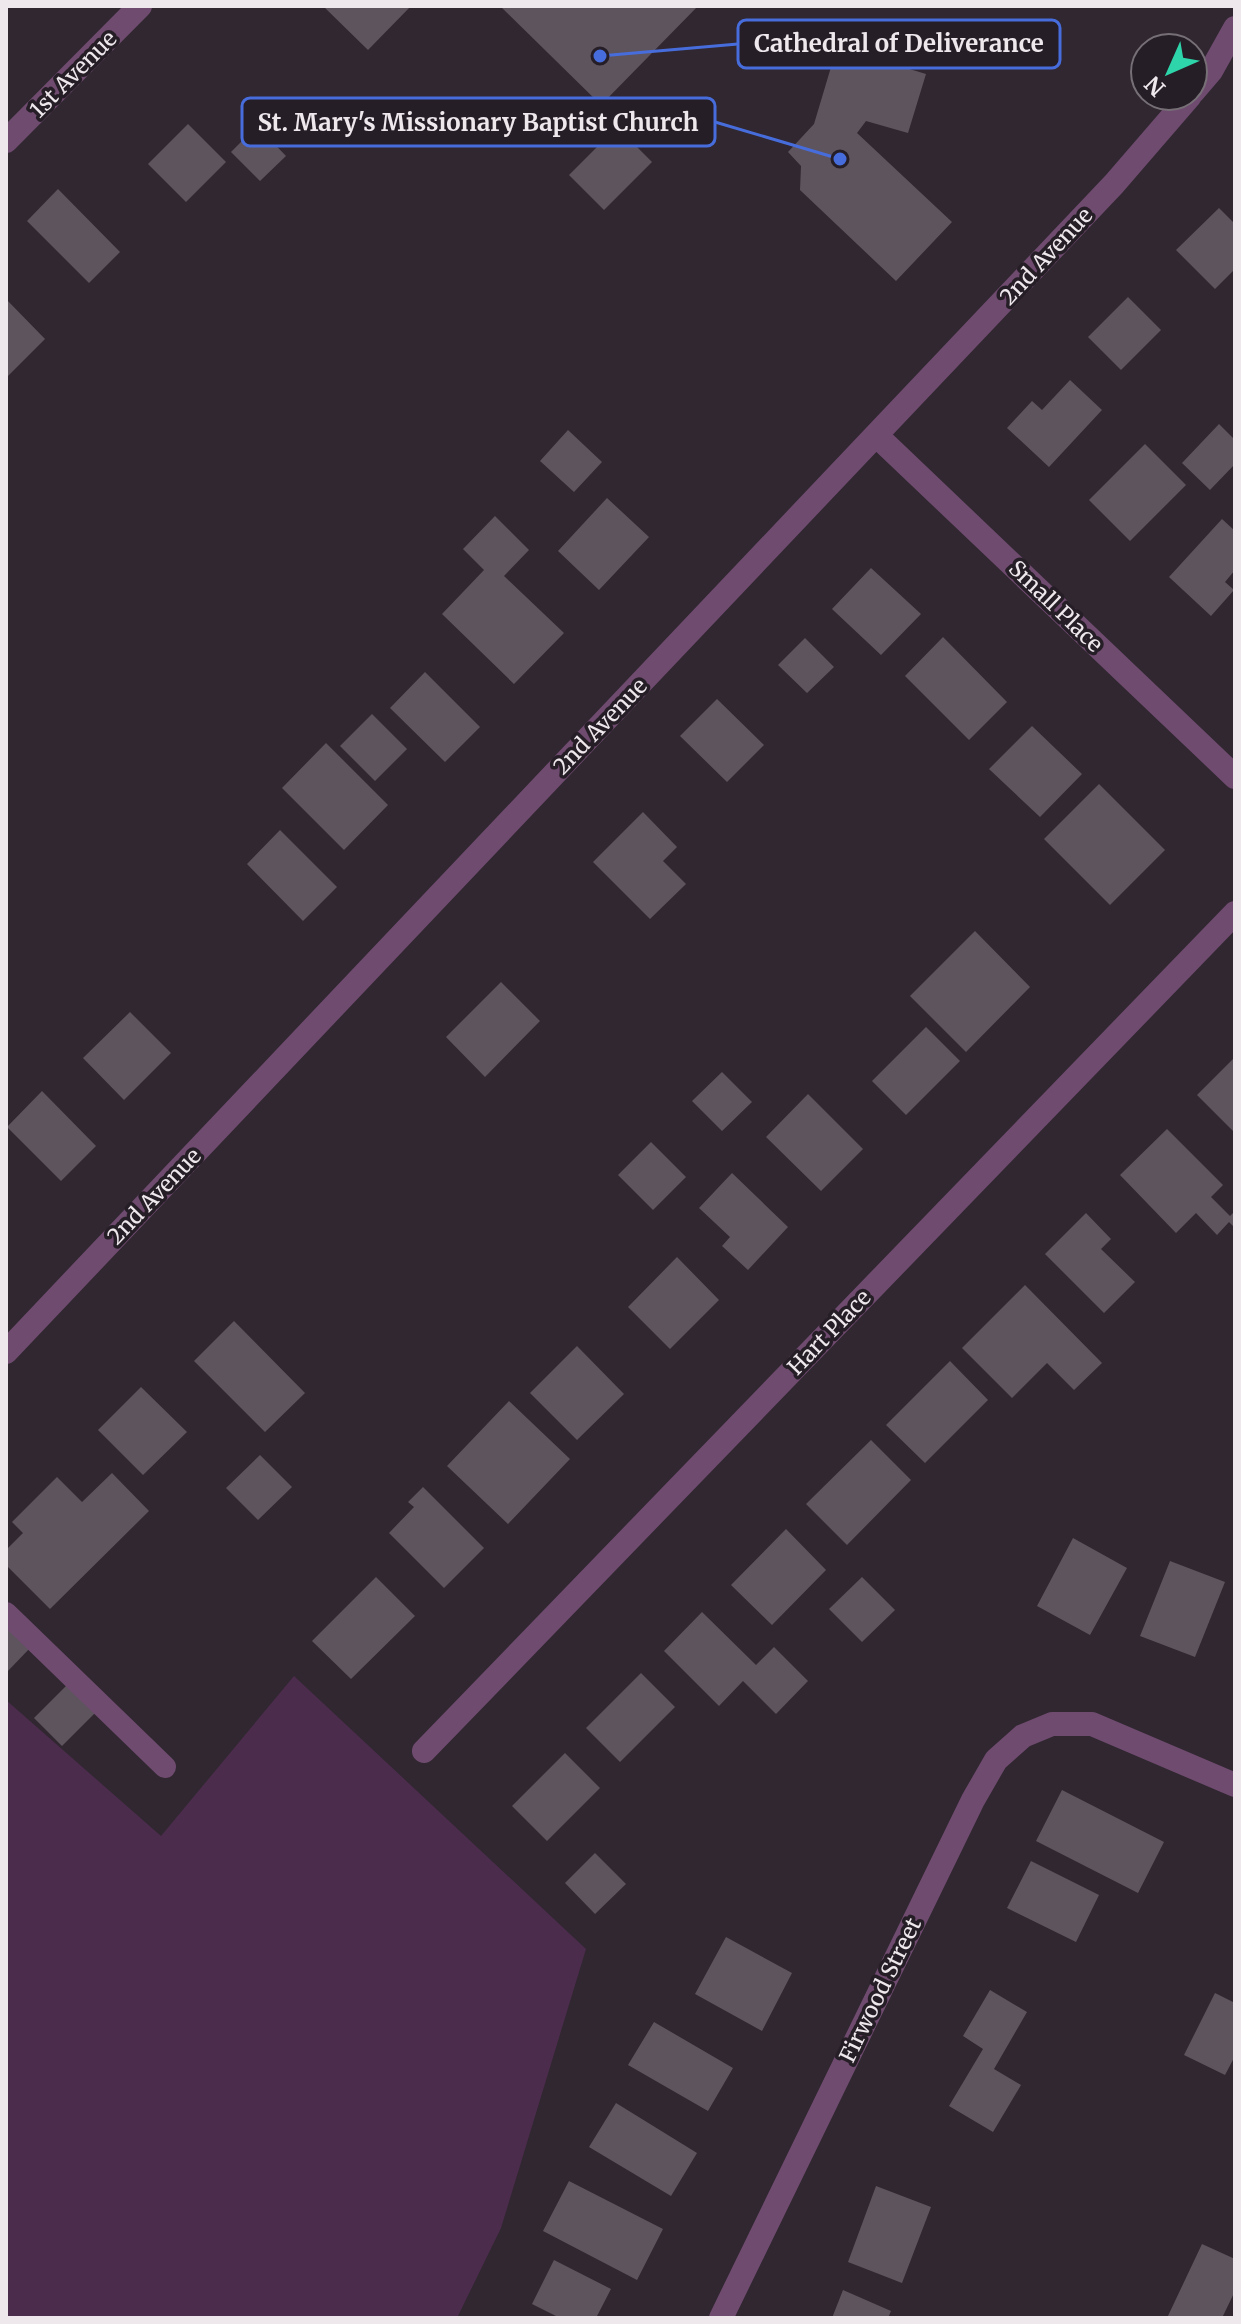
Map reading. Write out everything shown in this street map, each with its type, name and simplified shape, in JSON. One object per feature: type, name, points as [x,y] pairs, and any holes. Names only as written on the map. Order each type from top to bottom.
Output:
[{"type":"street","name":"1st Avenue","points":[[6,141],[140,6]]},
{"type":"street","name":"2nd Avenue","points":[[1209,73],[1235,28]]},
{"type":"street","name":"2nd Avenue","points":[[6,1352],[1114,184],[1176,112]]},
{"type":"street","name":"Small Place","points":[[876,435],[1235,777]]},
{"type":"street","name":"Hart Place","points":[[424,1751],[1235,913]]},
{"type":"street","name":"Firwood Street","points":[[721,2318],[973,1800],[996,1760],[1023,1736],[1052,1724],[1092,1724],[1235,1785]]},
{"type":"lane","points":[[6,1613],[165,1767]]},
{"type":"shaded area","points":[[294,1676],[586,1949],[501,2228],[457,2318],[6,2318],[6,1700],[161,1836]]},
{"type":"building","points":[[323,6],[411,6],[368,50]]},
{"type":"building","points":[[500,6],[698,6],[601,105]]},
{"type":"building","points":[[837,47],[926,74],[908,133],[866,121],[857,133],[952,222],[896,281],[800,190],[801,166],[788,152],[814,124]]},
{"type":"building","points":[[188,124],[226,162],[186,202],[148,164]]},
{"type":"building","points":[[257,126],[286,156],[260,181],[231,152]]},
{"type":"building","points":[[617,127],[652,162],[604,210],[569,175]]},
{"type":"building","points":[[58,189],[120,252],[89,283],[27,221]]},
{"type":"building","points":[[1219,208],[1235,224],[1235,269],[1215,289],[1176,250]]},
{"type":"building","points":[[1128,297],[1161,330],[1121,370],[1088,337]]},
{"type":"building","points":[[6,299],[45,339],[6,378]]},
{"type":"building","points":[[1070,380],[1102,410],[1049,467],[1007,428],[1032,401],[1042,410]]},
{"type":"building","points":[[1219,424],[1235,440],[1235,464],[1210,490],[1182,463]]},
{"type":"building","points":[[568,430],[602,462],[574,492],[540,461]]},
{"type":"building","points":[[1145,444],[1186,485],[1130,541],[1089,500]]},
{"type":"building","points":[[607,498],[649,537],[599,590],[558,551]]},
{"type":"building","points":[[495,516],[529,550],[504,576],[564,633],[514,684],[442,614],[484,570],[463,549]]},
{"type":"building","points":[[1222,519],[1235,531],[1235,570],[1225,582],[1234,590],[1211,616],[1169,577]]},
{"type":"building","points":[[871,568],[921,614],[881,655],[832,609]]},
{"type":"building","points":[[943,637],[1007,702],[969,740],[905,676]]},
{"type":"building","points":[[805,638],[834,667],[807,693],[778,665]]},
{"type":"building","points":[[425,672],[480,727],[445,762],[390,708]]},
{"type":"building","points":[[717,699],[764,745],[727,782],[680,736]]},
{"type":"building","points":[[372,714],[407,749],[375,781],[340,746]]},
{"type":"building","points":[[1032,726],[1082,774],[1040,817],[989,769]]},
{"type":"building","points":[[326,743],[388,805],[344,850],[282,788]]},
{"type":"building","points":[[1099,784],[1165,850],[1110,905],[1044,839]]},
{"type":"building","points":[[643,812],[677,847],[663,861],[686,884],[650,919],[593,862]]},
{"type":"building","points":[[280,830],[337,887],[303,921],[247,864]]},
{"type":"building","points":[[975,931],[1030,987],[966,1052],[910,996]]},
{"type":"building","points":[[501,982],[540,1021],[485,1077],[446,1037]]},
{"type":"building","points":[[130,1012],[171,1053],[124,1100],[83,1058]]},
{"type":"building","points":[[926,1027],[960,1061],[906,1115],[872,1081]]},
{"type":"building","points":[[1235,1057],[1235,1133],[1197,1095]]},
{"type":"building","points":[[722,1072],[752,1102],[722,1131],[692,1101]]},
{"type":"building","points":[[42,1091],[96,1146],[61,1181],[7,1127]]},
{"type":"building","points":[[808,1094],[863,1149],[821,1191],[766,1137]]},
{"type":"building","points":[[1167,1129],[1223,1185],[1211,1197],[1230,1216],[1235,1211],[1235,1228],[1229,1222],[1217,1235],[1196,1213],[1176,1233],[1120,1175]]},
{"type":"building","points":[[651,1142],[686,1177],[653,1210],[618,1175]]},
{"type":"building","points":[[732,1173],[788,1227],[748,1270],[722,1246],[730,1237],[699,1208]]},
{"type":"building","points":[[1086,1213],[1111,1239],[1101,1249],[1135,1282],[1104,1313],[1045,1254]]},
{"type":"building","points":[[677,1257],[719,1300],[670,1349],[628,1307]]},
{"type":"building","points":[[1025,1285],[1102,1363],[1074,1390],[1047,1363],[1012,1398],[962,1348]]},
{"type":"building","points":[[234,1321],[305,1393],[265,1432],[194,1361]]},
{"type":"building","points":[[577,1346],[624,1394],[577,1440],[530,1393]]},
{"type":"building","points":[[950,1361],[988,1400],[925,1463],[886,1425]]},
{"type":"building","points":[[141,1387],[187,1432],[143,1475],[98,1430]]},
{"type":"building","points":[[509,1401],[570,1459],[508,1524],[447,1466]]},
{"type":"building","points":[[871,1440],[911,1480],[847,1545],[806,1504]]},
{"type":"building","points":[[260,1455],[292,1487],[258,1520],[226,1488]]},
{"type":"building","points":[[112,1473],[149,1511],[50,1609],[6,1565],[6,1550],[23,1533],[12,1522],[57,1477],[82,1502]]},
{"type":"building","points":[[423,1487],[484,1548],[444,1588],[389,1533],[414,1507],[408,1502]]},
{"type":"building","points":[[786,1529],[826,1570],[772,1625],[731,1585]]},
{"type":"building","points":[[1073,1538],[1127,1568],[1090,1635],[1037,1606]]},
{"type":"building","points":[[1170,1561],[1225,1582],[1195,1657],[1140,1636]]},
{"type":"building","points":[[376,1577],[415,1616],[351,1679],[312,1641]]},
{"type":"building","points":[[862,1577],[895,1610],[862,1642],[829,1609]]},
{"type":"building","points":[[702,1612],[756,1665],[774,1647],[808,1681],[776,1714],[743,1681],[719,1706],[664,1651]]},
{"type":"building","points":[[6,1622],[31,1647],[6,1673]]},
{"type":"building","points":[[641,1673],[675,1707],[620,1762],[586,1728]]},
{"type":"building","points":[[69,1683],[97,1711],[62,1746],[34,1718]]},
{"type":"building","points":[[565,1753],[600,1788],[547,1841],[512,1806]]},
{"type":"building","points":[[1062,1790],[1164,1842],[1138,1893],[1036,1841]]},
{"type":"building","points":[[595,1853],[626,1884],[595,1914],[565,1883]]},
{"type":"building","points":[[1031,1861],[1099,1895],[1076,1942],[1007,1908]]},
{"type":"building","points":[[726,1937],[792,1973],[762,2031],[695,1994]]},
{"type":"building","points":[[990,1990],[1027,2012],[994,2069],[1021,2085],[993,2132],[949,2106],[983,2049],[963,2036]]},
{"type":"building","points":[[1215,1993],[1235,2003],[1235,2056],[1225,2075],[1184,2055]]},
{"type":"building","points":[[654,2022],[733,2068],[708,2111],[628,2065]]},
{"type":"building","points":[[616,2103],[697,2153],[671,2196],[589,2147]]},
{"type":"building","points":[[569,2181],[663,2229],[637,2280],[543,2231]]},
{"type":"building","points":[[876,2186],[931,2207],[902,2283],[848,2262]]},
{"type":"building","points":[[1202,2244],[1235,2259],[1235,2291],[1222,2318],[1167,2318]]},
{"type":"building","points":[[554,2260],[611,2289],[596,2318],[560,2318],[532,2304]]},
{"type":"building","points":[[843,2290],[891,2311],[888,2318],[832,2318]]},
{"type":"place","name":"Cathedral of Deliverance","points":[[600,56]]},
{"type":"place","name":"St. Mary's Missionary Baptist Church","points":[[840,159]]}]
